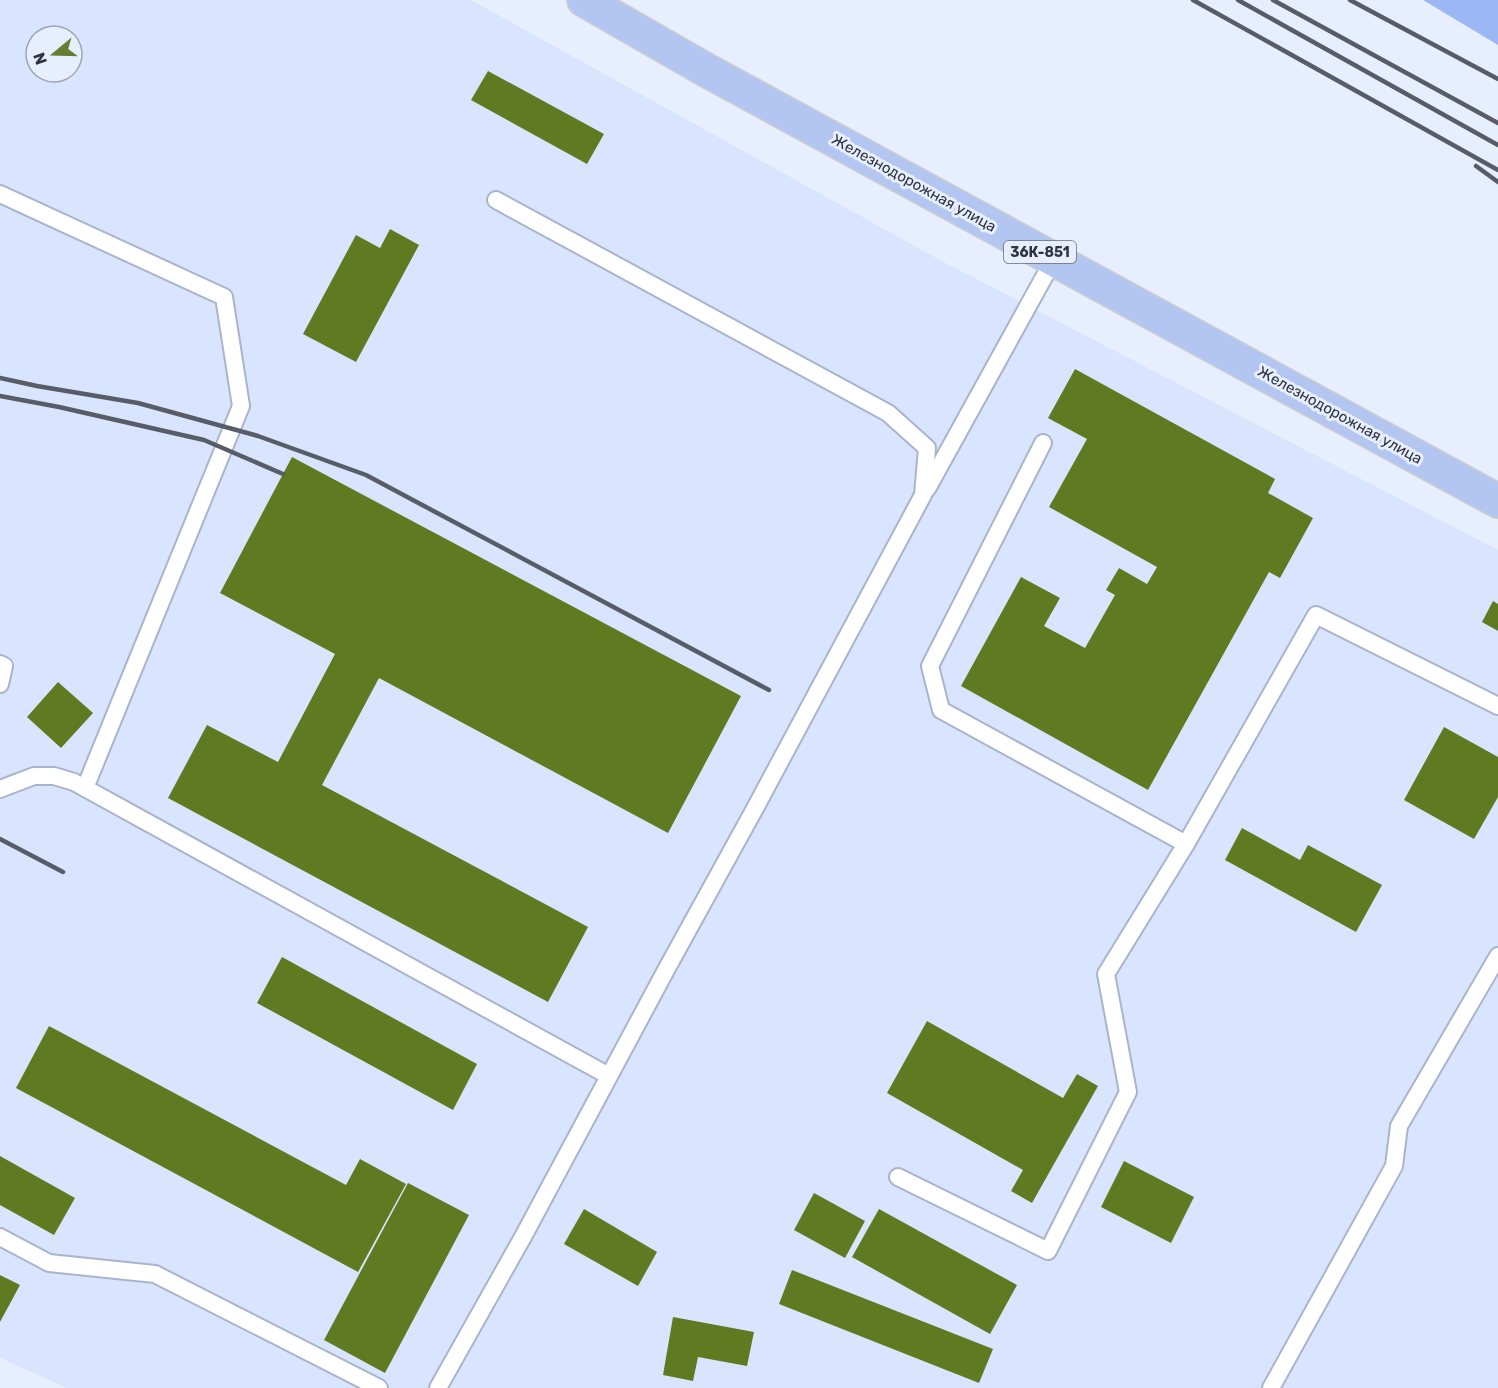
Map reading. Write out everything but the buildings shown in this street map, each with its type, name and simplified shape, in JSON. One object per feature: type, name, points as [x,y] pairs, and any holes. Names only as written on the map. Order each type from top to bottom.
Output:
[{"type":"main road","name":"Железнодорожная улица","points":[[584,0],[706,70],[1498,501]]},
{"type":"lane","points":[[0,194],[224,297],[241,406],[85,788]]},
{"type":"lane","points":[[496,200],[888,413],[927,448],[923,495]]},
{"type":"lane","points":[[438,1388],[524,1235],[923,495],[1054,259]]},
{"type":"lane","points":[[1043,443],[930,666],[941,710],[1186,844]]},
{"type":"lane","points":[[898,1177],[1048,1251],[1128,1092],[1106,974],[1186,844],[1316,615],[1498,706]]},
{"type":"lane","points":[[0,664],[4,666],[0,684]]},
{"type":"lane","points":[[0,789],[34,776],[54,776],[74,782],[609,1076]]},
{"type":"lane","points":[[1271,1388],[1394,1166],[1399,1126],[1498,956]]},
{"type":"lane","points":[[0,1237],[48,1263],[155,1274],[379,1388]]},
{"type":"shaded area","points":[[0,0],[471,0],[940,260],[1498,550],[1498,1388],[67,1388],[0,1358]]},
{"type":"shaded area","points":[[1423,0],[1498,0],[1498,45]]},
{"type":"railway","points":[[1193,0],[1498,170]]},
{"type":"railway","points":[[1238,0],[1498,145]]},
{"type":"railway","points":[[1273,0],[1498,123]]},
{"type":"railway","points":[[1350,0],[1498,79]]},
{"type":"railway","points":[[1476,166],[1498,182]]},
{"type":"railway","points":[[0,378],[138,403],[258,436],[366,475],[769,690]]},
{"type":"railway","points":[[0,396],[204,440],[283,474]]},
{"type":"railway","points":[[0,839],[63,872]]}]
